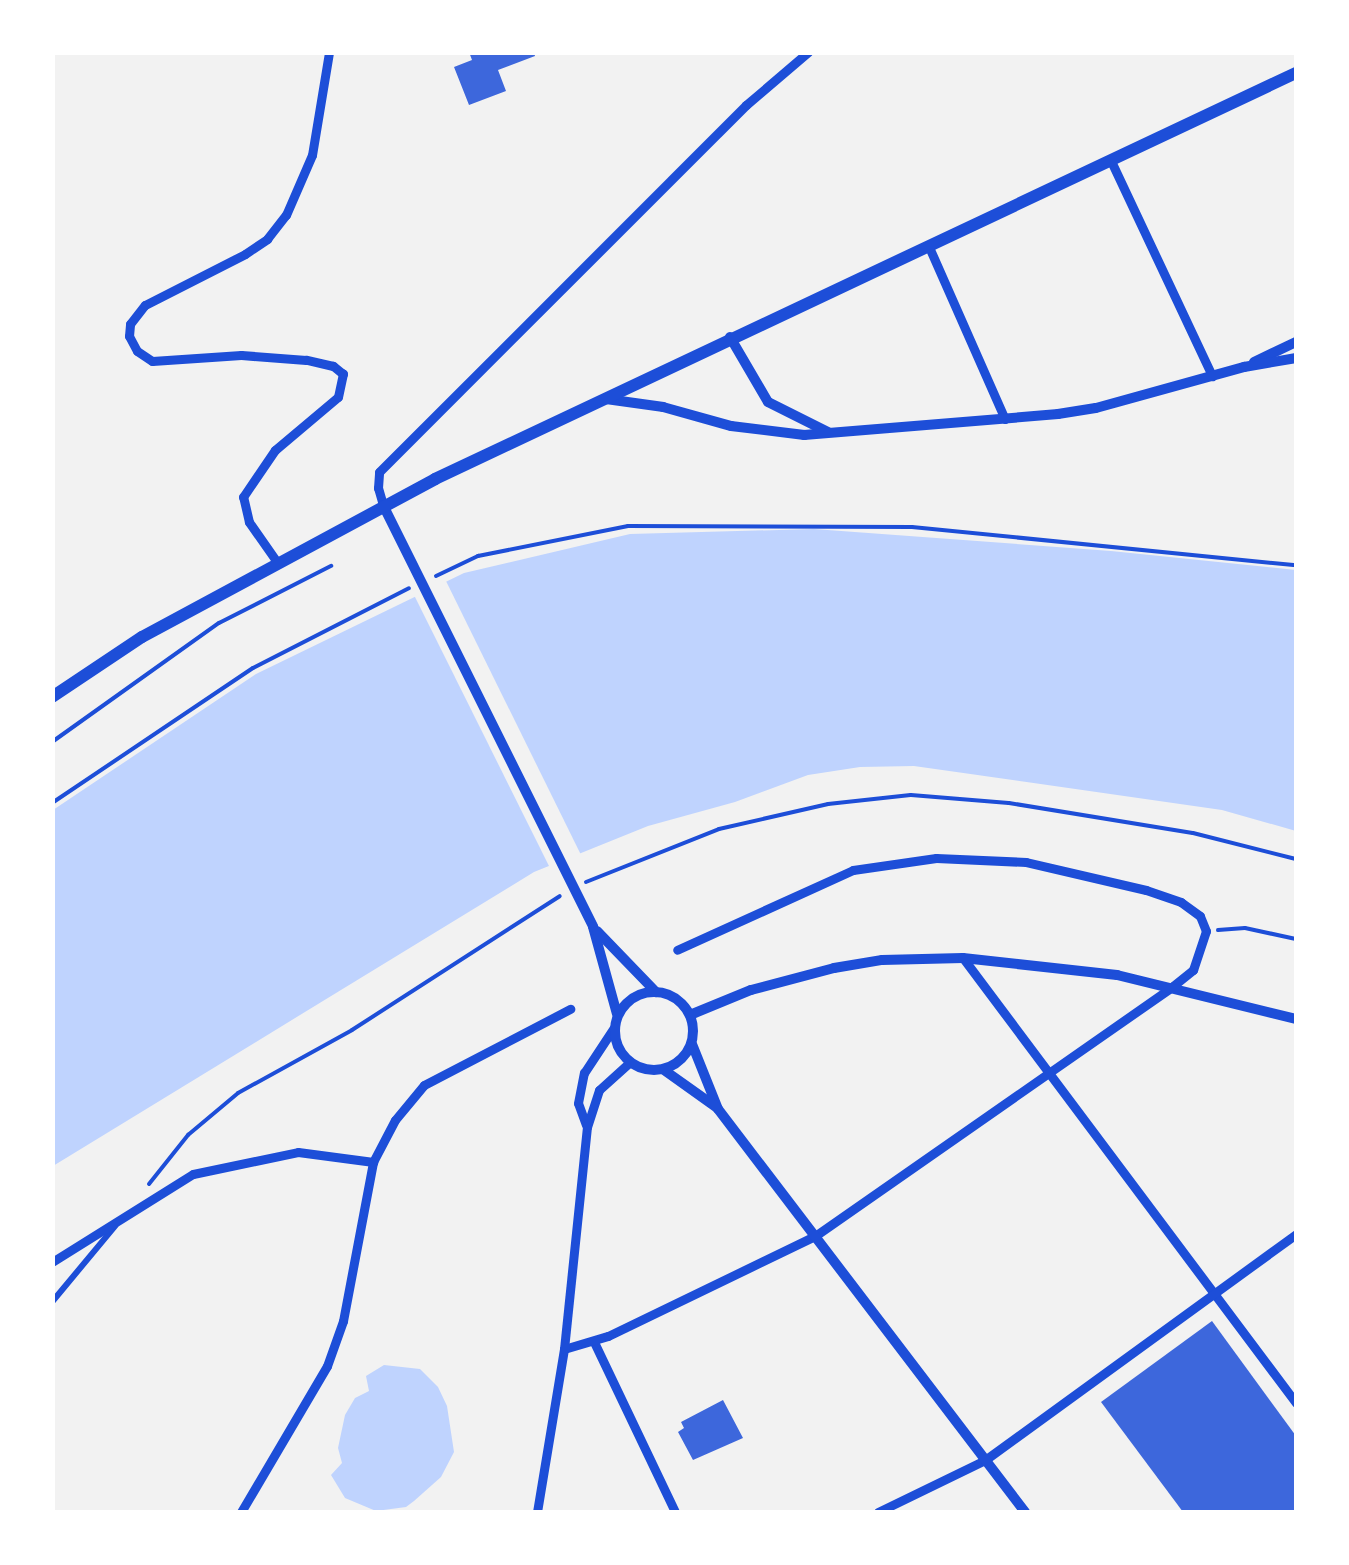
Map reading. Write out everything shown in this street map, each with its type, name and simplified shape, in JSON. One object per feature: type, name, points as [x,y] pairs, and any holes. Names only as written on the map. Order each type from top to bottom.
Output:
[{"type":"main road","points":[[52,697],[142,637],[383,505],[730,337],[1296,74]]},
{"type":"street","points":[[277,562],[249,522],[243,497],[275,450],[338,397],[342,374],[333,366],[306,360],[241,356],[152,361],[137,352],[129,336],[130,324],[145,306],[246,254],[266,239],[286,215],[312,155],[328,52]]},
{"type":"street","points":[[692,1044],[682,1060],[664,1070],[646,1070],[630,1062],[616,1040],[616,1020],[593,926],[383,505],[379,472],[746,104],[808,52]]},
{"type":"street","points":[[1111,161],[1212,376]]},
{"type":"street","points":[[929,247],[1005,419]]},
{"type":"street","points":[[730,337],[768,402],[829,432]]},
{"type":"street","points":[[1244,367],[1296,342]]},
{"type":"street","points":[[606,399],[663,407],[773,432],[829,432],[1096,408],[1244,367],[1296,358]]},
{"type":"street","points":[[564,1349],[594,1342],[815,1236],[1173,986],[1192,970],[1206,931],[1200,916],[1182,902],[1146,890],[1026,862],[936,858],[853,870],[817,883],[677,950]]},
{"type":"street","points":[[593,926],[656,992]]},
{"type":"street","points":[[690,1015],[770,984],[834,968],[882,960],[963,958],[1057,966],[1173,986],[1296,1019]]},
{"type":"street","points":[[963,958],[1296,1403]]},
{"type":"street","points":[[587,1128],[578,1104],[584,1072],[616,1020],[629,1001],[656,992],[670,995],[690,1015],[692,1044],[718,1109],[1025,1512]]},
{"type":"street","points":[[241,1512],[327,1366],[343,1322],[373,1162],[395,1120],[424,1085],[570,1008]]},
{"type":"street","points":[[537,1512],[564,1349],[587,1128],[599,1090],[611,1074],[630,1062]]},
{"type":"street","points":[[664,1070],[718,1109]]},
{"type":"street","points":[[52,1262],[193,1174],[298,1152],[373,1162]]},
{"type":"street","points":[[52,1302],[118,1221]]},
{"type":"street","points":[[878,1512],[985,1460],[1296,1234]]},
{"type":"street","points":[[594,1342],[676,1512]]},
{"type":"path","points":[[427,580],[478,556],[628,526],[734,528],[814,524],[958,531],[1296,564]]},
{"type":"path","points":[[52,742],[219,623],[331,566]]},
{"type":"path","points":[[52,803],[253,668],[410,588]]},
{"type":"path","points":[[580,885],[719,829],[828,804],[912,795],[1009,803],[1193,833],[1296,859]]},
{"type":"path","points":[[142,1192],[188,1136],[238,1094],[352,1030],[562,894]]},
{"type":"path","points":[[1206,931],[1245,928],[1296,939]]},
{"type":"water","points":[[814,529],[1111,551],[1296,570],[1296,831],[1222,810],[914,766],[860,767],[808,775],[735,802],[648,826],[534,872],[53,1166],[53,810],[256,674],[464,573],[630,534]]},
{"type":"water","points":[[384,1365],[420,1369],[438,1387],[447,1406],[454,1452],[441,1477],[414,1501],[406,1507],[376,1511],[345,1498],[331,1475],[342,1463],[338,1448],[345,1415],[355,1398],[369,1391],[366,1376]]},
{"type":"pier","points":[[444,577],[584,861],[552,872],[412,591]]},
{"type":"building","points":[[469,52],[534,52],[535,56],[498,70],[506,91],[469,105],[454,67],[472,60]]},
{"type":"building","points":[[1212,1321],[1296,1436],[1296,1512],[1183,1512],[1101,1402]]},
{"type":"building","points":[[723,1400],[743,1438],[693,1460],[678,1432],[684,1428],[681,1422]]}]
